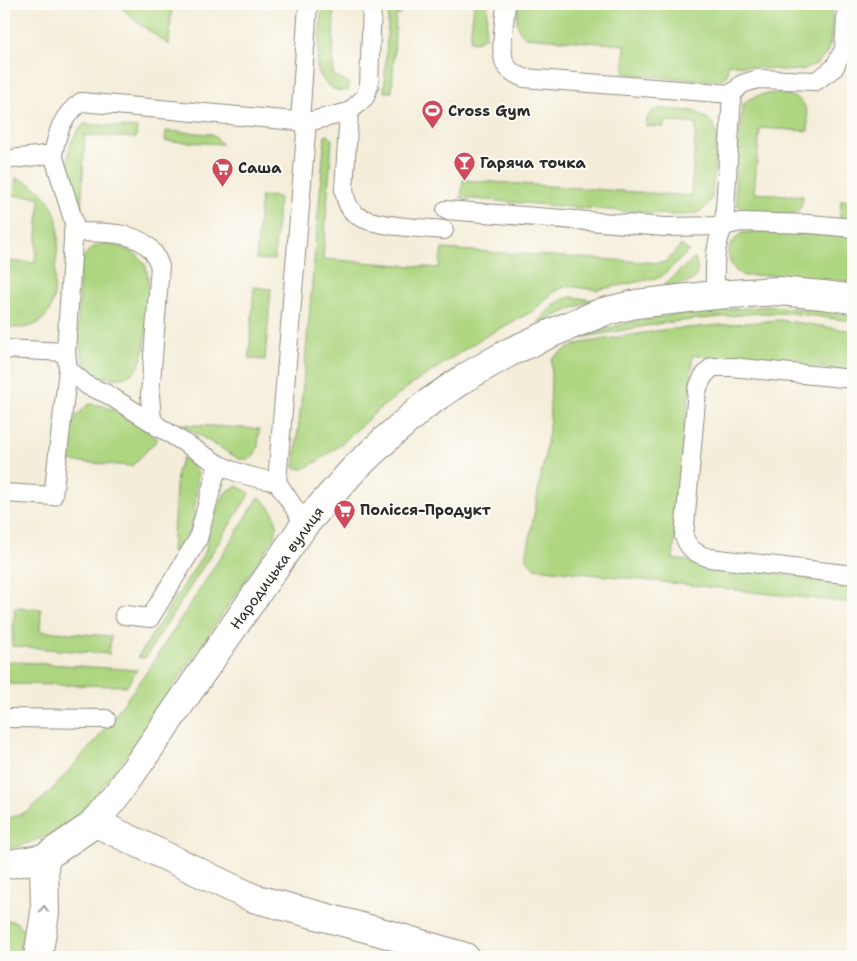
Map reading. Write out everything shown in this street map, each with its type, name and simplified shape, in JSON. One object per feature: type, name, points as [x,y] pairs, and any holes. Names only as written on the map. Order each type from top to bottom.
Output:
[{"type":"street","name":"Народицька вулиця","points":[[44,858],[94,822],[119,792],[305,524],[354,469],[425,405],[466,377],[510,352],[603,312],[669,299],[778,291],[853,299]]},
{"type":"street","points":[[94,822],[253,898],[466,957]]},
{"type":"street","points":[[4,866],[44,858],[45,913],[38,957]]},
{"type":"lane","points":[[305,524],[277,482],[304,122],[308,4]]},
{"type":"lane","points":[[4,493],[53,496],[67,361],[74,222],[53,154],[59,128],[69,110],[81,102],[304,122],[349,112],[365,97],[369,85],[372,4]]},
{"type":"lane","points":[[506,4],[503,50],[505,64],[513,73],[524,78],[732,94]]},
{"type":"lane","points":[[715,295],[716,252],[719,235],[724,226],[732,94],[742,84],[758,79],[816,81],[834,68],[844,49],[847,4]]},
{"type":"lane","points":[[349,112],[344,188],[346,201],[354,213],[365,220],[379,223],[444,230]]},
{"type":"lane","points":[[4,160],[53,154]]},
{"type":"lane","points":[[446,210],[665,227],[724,226],[740,222],[810,224],[853,228]]},
{"type":"lane","points":[[73,232],[122,234],[139,240],[153,251],[160,266],[150,408],[152,418],[158,427]]},
{"type":"lane","points":[[4,349],[67,361],[88,386],[107,394],[218,464],[250,478],[277,482]]},
{"type":"lane","points":[[107,394],[126,398],[137,394],[145,386],[152,367]]},
{"type":"lane","points":[[853,379],[731,367],[712,367],[703,377],[697,390],[684,536],[688,546],[697,554],[710,558],[853,575]]},
{"type":"lane","points":[[124,614],[150,618],[198,540],[218,464]]},
{"type":"lane","points":[[4,718],[106,719]]},
{"type":"green space","points":[[118,4],[172,4],[169,45],[137,22]]},
{"type":"green space","points":[[322,4],[334,4],[333,74],[348,83],[349,90],[343,91],[328,86],[321,77],[317,67]]},
{"type":"green space","points":[[389,4],[401,4],[400,15],[396,15],[392,92],[384,92]]},
{"type":"green space","points":[[474,4],[488,4],[485,37],[476,42],[470,41]]},
{"type":"green space","points":[[518,4],[833,4],[832,33],[830,45],[824,57],[813,65],[801,70],[775,70],[728,64],[727,75],[722,79],[708,81],[626,74],[624,72],[625,45],[526,37],[518,26]]},
{"type":"green space","points":[[778,93],[794,97],[803,104],[806,109],[808,131],[760,128],[754,193],[803,196],[802,204],[797,212],[791,214],[748,213],[741,209],[735,196],[738,139],[744,103],[756,96]]},
{"type":"green space","points":[[660,109],[694,111],[714,125],[717,137],[712,197],[705,208],[696,213],[672,215],[461,198],[463,180],[691,196],[696,124],[664,121],[664,127],[646,126],[649,114]]},
{"type":"green space","points":[[84,124],[137,128],[136,138],[85,135],[81,212],[74,198],[68,162],[72,141]]},
{"type":"green space","points":[[166,131],[212,134],[222,144],[165,141]]},
{"type":"green space","points":[[328,135],[332,139],[323,259],[439,268],[442,249],[660,263],[666,262],[681,245],[689,251],[661,277],[597,290],[568,286],[555,291],[533,311],[479,340],[411,385],[378,410],[339,446],[318,461],[303,469],[294,468],[325,136]]},
{"type":"green space","points":[[16,178],[33,185],[46,197],[51,204],[57,221],[58,235],[54,291],[50,309],[39,323],[30,327],[20,328],[4,327],[4,261],[35,263],[40,197],[14,195]]},
{"type":"green space","points":[[261,196],[279,197],[274,260],[256,259]]},
{"type":"green space","points":[[841,200],[853,201],[853,219],[840,218]]},
{"type":"green space","points":[[758,231],[853,237],[853,282],[777,275],[744,276],[736,271],[730,262],[728,253],[731,244],[741,233]]},
{"type":"green space","points":[[102,244],[114,245],[137,255],[145,265],[149,285],[147,331],[142,358],[135,371],[128,376],[120,378],[104,377],[93,372],[85,363],[78,339],[80,270],[83,259],[89,250]]},
{"type":"green space","points":[[695,258],[697,274],[694,279],[690,282],[662,286]]},
{"type":"green space","points":[[254,287],[271,289],[265,360],[249,359]]},
{"type":"green space","points":[[572,297],[593,300],[538,323],[557,303]]},
{"type":"green space","points":[[772,306],[850,314],[853,315],[853,321],[790,313],[758,313],[662,323],[580,338],[626,324],[674,315]]},
{"type":"green space","points":[[780,320],[853,331],[853,371],[693,355],[673,559],[853,585],[853,603],[535,568],[526,559],[549,432],[552,358],[581,343],[663,330]]},
{"type":"green space","points":[[89,404],[98,405],[117,412],[158,439],[132,466],[66,461],[67,437],[70,429],[77,415]]},
{"type":"green space","points":[[180,424],[259,429],[258,447],[250,459],[239,459]]},
{"type":"green space","points":[[183,457],[192,465],[198,475],[194,514],[187,542],[181,550],[172,552],[177,472]]},
{"type":"green space","points":[[236,486],[250,493],[145,658],[138,657],[206,550],[209,528],[225,493]]},
{"type":"green space","points":[[259,497],[268,505],[276,520],[274,538],[123,761],[67,826],[20,846],[4,849],[4,820],[28,811],[49,793],[97,739],[146,673]]},
{"type":"green space","points":[[15,608],[41,609],[40,631],[111,636],[109,654],[12,646]]},
{"type":"green space","points":[[5,661],[137,670],[127,686],[4,684]]},
{"type":"green space","points":[[4,919],[16,922],[23,930],[24,936],[17,957],[4,957]]},
{"type":"place","name":"Cross Gym","points":[[432,130]]},
{"type":"place","name":"Гаряча точка","points":[[464,182]]},
{"type":"place","name":"Саша","points":[[222,187]]},
{"type":"place","name":"Полісся-Продукт","points":[[344,529]]}]
